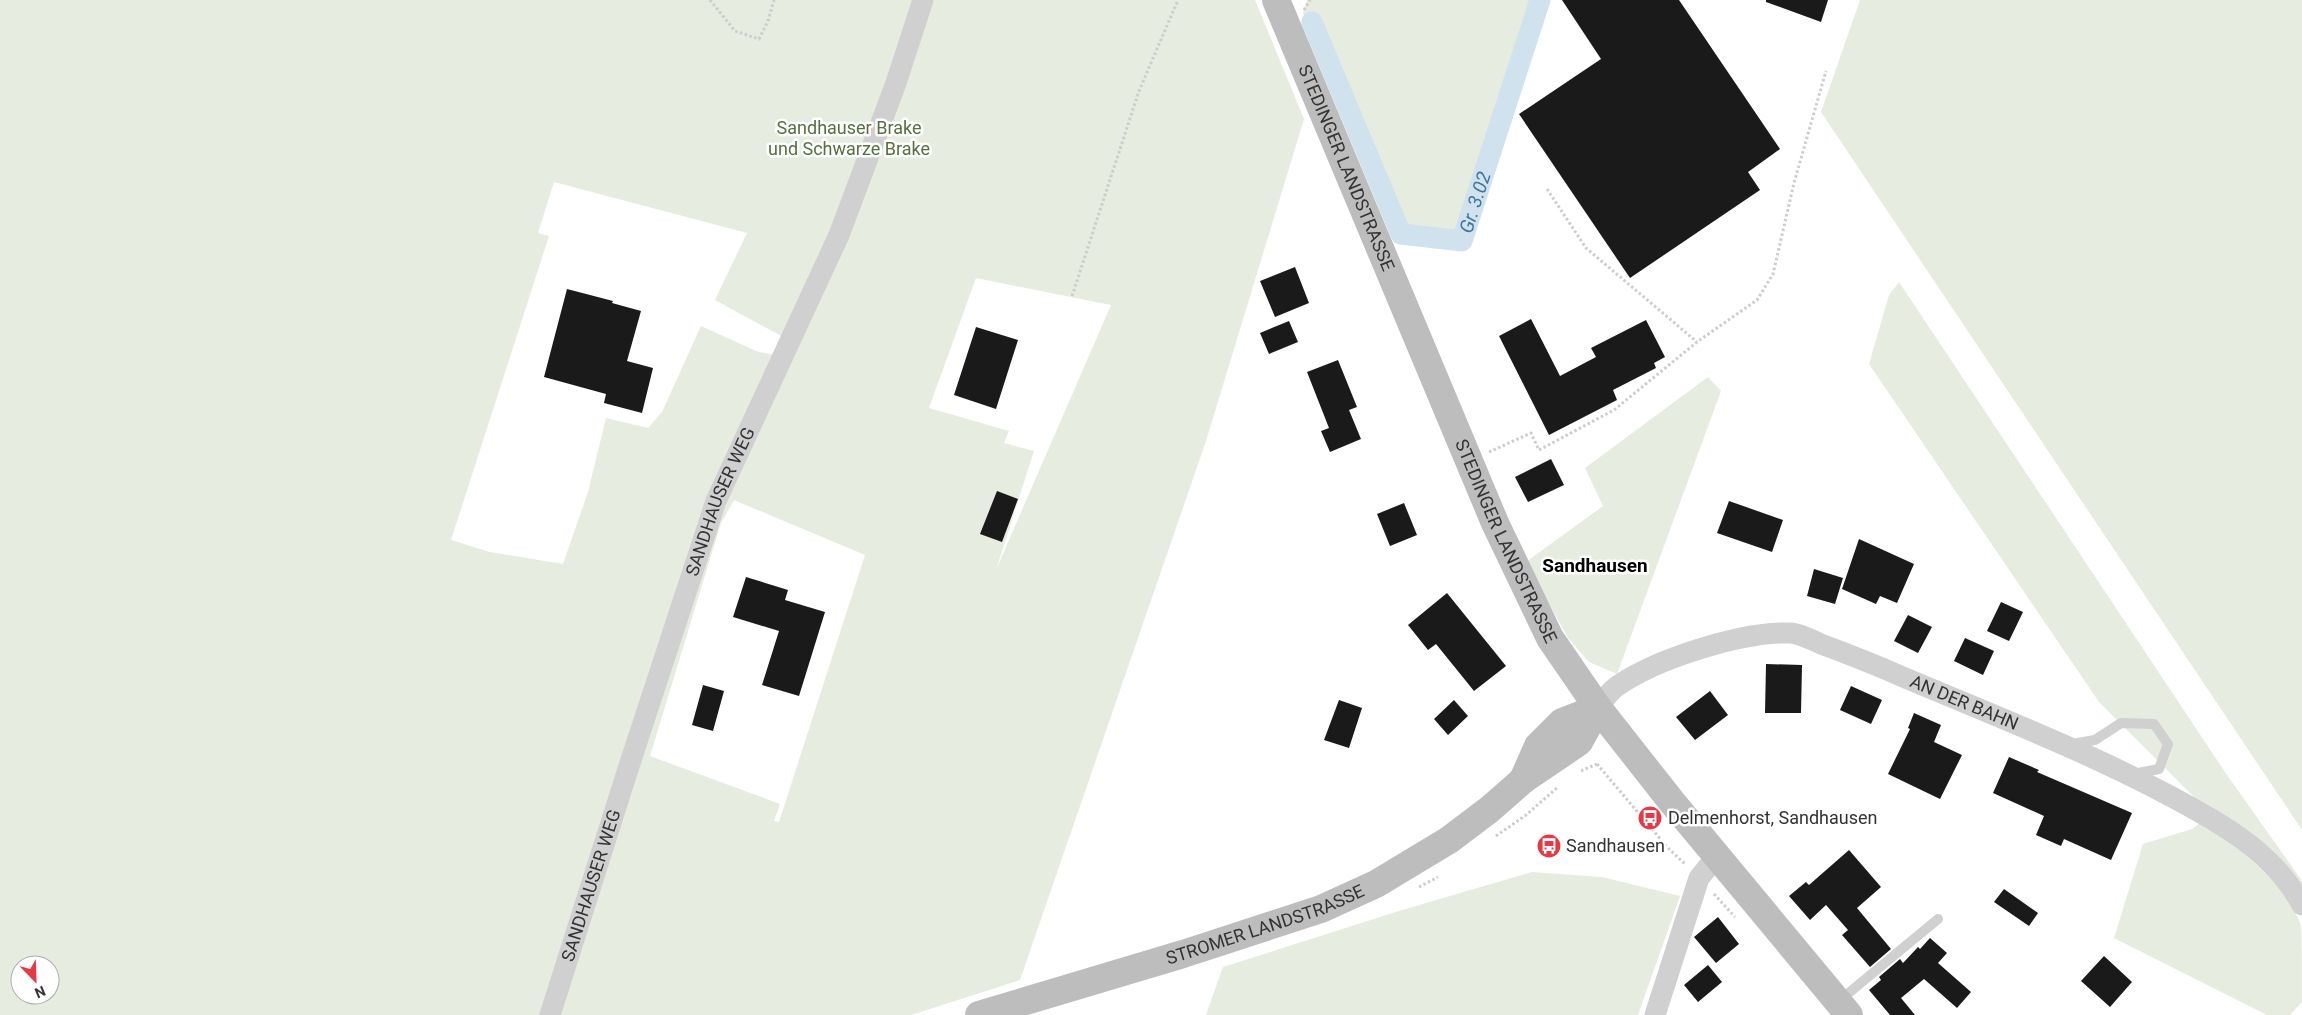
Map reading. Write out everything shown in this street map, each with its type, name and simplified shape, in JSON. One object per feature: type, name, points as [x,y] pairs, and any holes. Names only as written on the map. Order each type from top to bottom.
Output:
[{"type":"main road","name":"STEDINGER LANDSTRASSE","points":[[1276,0],[1495,523],[1550,638],[1598,708],[1843,1008]]},
{"type":"main road","name":"STROMER LANDSTRASSE","points":[[978,1015],[1174,956],[1320,909],[1376,884],[1449,840],[1490,809],[1523,780],[1578,742],[1598,708]]},
{"type":"street","name":"SANDHAUSER WEG","points":[[550,1015],[716,501],[839,235],[896,83],[923,0]]},
{"type":"street","name":"AN DER BAHN","points":[[1598,708],[1615,688],[1647,670],[1712,645],[1770,633],[1794,633],[1874,664],[2063,746],[2127,775],[2214,820],[2256,851],[2283,878],[2302,905]]},
{"type":"street","points":[[1654,1015],[1699,878],[1717,856]]},
{"type":"lane","points":[[2063,746],[2095,740],[2121,723],[2154,724],[2168,744],[2159,769],[2127,775]]},
{"type":"lane","points":[[1843,1008],[1938,919]]},
{"type":"path","points":[[710,0],[736,31],[759,39],[768,21],[774,0]]},
{"type":"path","points":[[1072,296],[1139,91],[1178,0]]},
{"type":"path","points":[[1469,461],[1530,433],[1539,450],[1614,410],[1697,342],[1757,300],[1773,274],[1794,183],[1826,71]]},
{"type":"path","points":[[1547,189],[1586,248],[1697,342]]},
{"type":"path","points":[[1578,772],[1596,764]]},
{"type":"path","points":[[1489,841],[1526,815],[1563,782]]},
{"type":"green space","name":"Sandhauser Brake und Schwarze Brake","points":[[0,0],[1255,0],[1304,119],[1206,441],[1020,980],[911,1015],[0,1015]],"holes":[[[554,182],[747,233],[715,300],[783,337],[773,355],[756,351],[701,326],[662,412],[648,428],[606,418],[588,492],[563,564],[490,552],[451,540],[549,236],[538,233]],[[976,278],[1111,305],[996,570],[1034,451],[1004,443],[1009,431],[929,408]],[[734,500],[865,555],[779,822],[774,821],[780,804],[650,756],[721,523]]]},
{"type":"green space","points":[[1307,0],[1533,0],[1459,233],[1393,226],[1303,13]]},
{"type":"green space","points":[[1860,0],[2302,0],[2302,830],[1821,112]]},
{"type":"green space","points":[[1899,282],[2225,772],[2302,881],[2302,895],[2212,815],[2099,702],[1869,364],[1889,295]]},
{"type":"green space","points":[[1708,377],[1721,391],[1617,674],[1589,662],[1568,638],[1526,562],[1603,506],[1585,468]]},
{"type":"green space","points":[[2203,821],[2245,855],[2273,881],[2285,895],[2294,910],[2301,926],[2302,1002],[2290,1015],[2267,1015],[2114,938],[2143,844],[2192,829]]},
{"type":"green space","points":[[1532,872],[1602,877],[1680,896],[1638,1015],[1206,1015],[1223,967],[1399,911]]},
{"type":"building","points":[[1562,0],[1679,0],[1780,149],[1748,172],[1760,190],[1630,278],[1519,114],[1601,59]]},
{"type":"building","points":[[1766,0],[1828,0],[1821,22],[1766,2]]},
{"type":"building","points":[[1295,267],[1309,303],[1275,317],[1260,281]]},
{"type":"building","points":[[567,289],[613,301],[612,303],[641,311],[627,361],[653,368],[642,413],[604,403],[606,394],[544,377]]},
{"type":"building","points":[[1531,319],[1560,376],[1596,357],[1591,348],[1646,320],[1665,357],[1654,363],[1656,368],[1613,390],[1617,400],[1549,435],[1499,336]]},
{"type":"building","points":[[1289,321],[1298,342],[1269,354],[1260,333]]},
{"type":"building","points":[[976,327],[1018,340],[996,409],[954,395]]},
{"type":"building","points":[[1338,360],[1357,407],[1349,410],[1361,439],[1330,452],[1321,431],[1329,428],[1307,372]]},
{"type":"building","points":[[1551,459],[1564,485],[1528,502],[1515,477]]},
{"type":"building","points":[[997,491],[1018,499],[1002,542],[980,534]]},
{"type":"building","points":[[1729,501],[1783,520],[1772,552],[1717,533]]},
{"type":"building","points":[[1404,503],[1417,535],[1390,546],[1377,514]]},
{"type":"building","points":[[1859,539],[1914,564],[1897,603],[1880,596],[1876,604],[1842,589]]},
{"type":"building","points":[[1814,569],[1843,578],[1835,604],[1807,596]]},
{"type":"building","points":[[746,577],[788,590],[785,600],[825,612],[799,696],[762,685],[779,631],[733,617]]},
{"type":"building","points":[[1447,593],[1506,666],[1474,691],[1436,644],[1428,650],[1408,625]]},
{"type":"building","points":[[2001,602],[2023,612],[2009,641],[1987,631]]},
{"type":"building","points":[[1908,615],[1932,627],[1918,653],[1894,641]]},
{"type":"building","points":[[1965,638],[1994,651],[1983,675],[1954,661]]},
{"type":"building","points":[[1766,664],[1802,665],[1801,713],[1765,713]]},
{"type":"building","points":[[703,685],[724,691],[713,731],[692,725]]},
{"type":"building","points":[[1851,686],[1882,700],[1871,724],[1840,710]]},
{"type":"building","points":[[1710,691],[1728,715],[1695,740],[1676,717]]},
{"type":"building","points":[[1339,700],[1362,708],[1349,748],[1324,740]]},
{"type":"building","points":[[1454,700],[1468,716],[1448,735],[1434,719]]},
{"type":"building","points":[[1914,713],[1941,725],[1934,742],[1962,755],[1940,799],[1888,774],[1910,729],[1908,728]]},
{"type":"building","points":[[2009,757],[2039,770],[2037,772],[2132,813],[2111,860],[2064,839],[2061,846],[2036,835],[2044,816],[1993,793]]},
{"type":"building","points":[[1849,850],[1881,887],[1857,908],[1891,949],[1870,967],[1842,935],[1848,930],[1826,905],[1810,920],[1789,896],[1806,882],[1809,885]]},
{"type":"building","points":[[2004,889],[2038,913],[2029,926],[1994,902]]},
{"type":"building","points":[[1718,917],[1739,944],[1716,963],[1694,937]]},
{"type":"building","points":[[1930,938],[1947,953],[1938,963],[1971,992],[1957,1008],[1924,979],[1901,998],[1915,1015],[1890,1015],[1869,990],[1881,980],[1879,977],[1900,959],[1903,963],[1918,947],[1920,949]]},
{"type":"building","points":[[2104,956],[2132,982],[2110,1007],[2081,981]]},
{"type":"building","points":[[1708,965],[1722,982],[1698,1002],[1684,985]]},
{"type":"waterway","name":"Gr. 3.02","points":[[1312,22],[1401,234],[1462,241],[1540,0]]},
{"type":"place","name":"Delmenhorst, Sandhausen","points":[[1650,818]]},
{"type":"place","name":"Sandhausen","points":[[1549,846]]},
{"type":"district","name":"Sandhausen","points":[[1595,565]]}]
